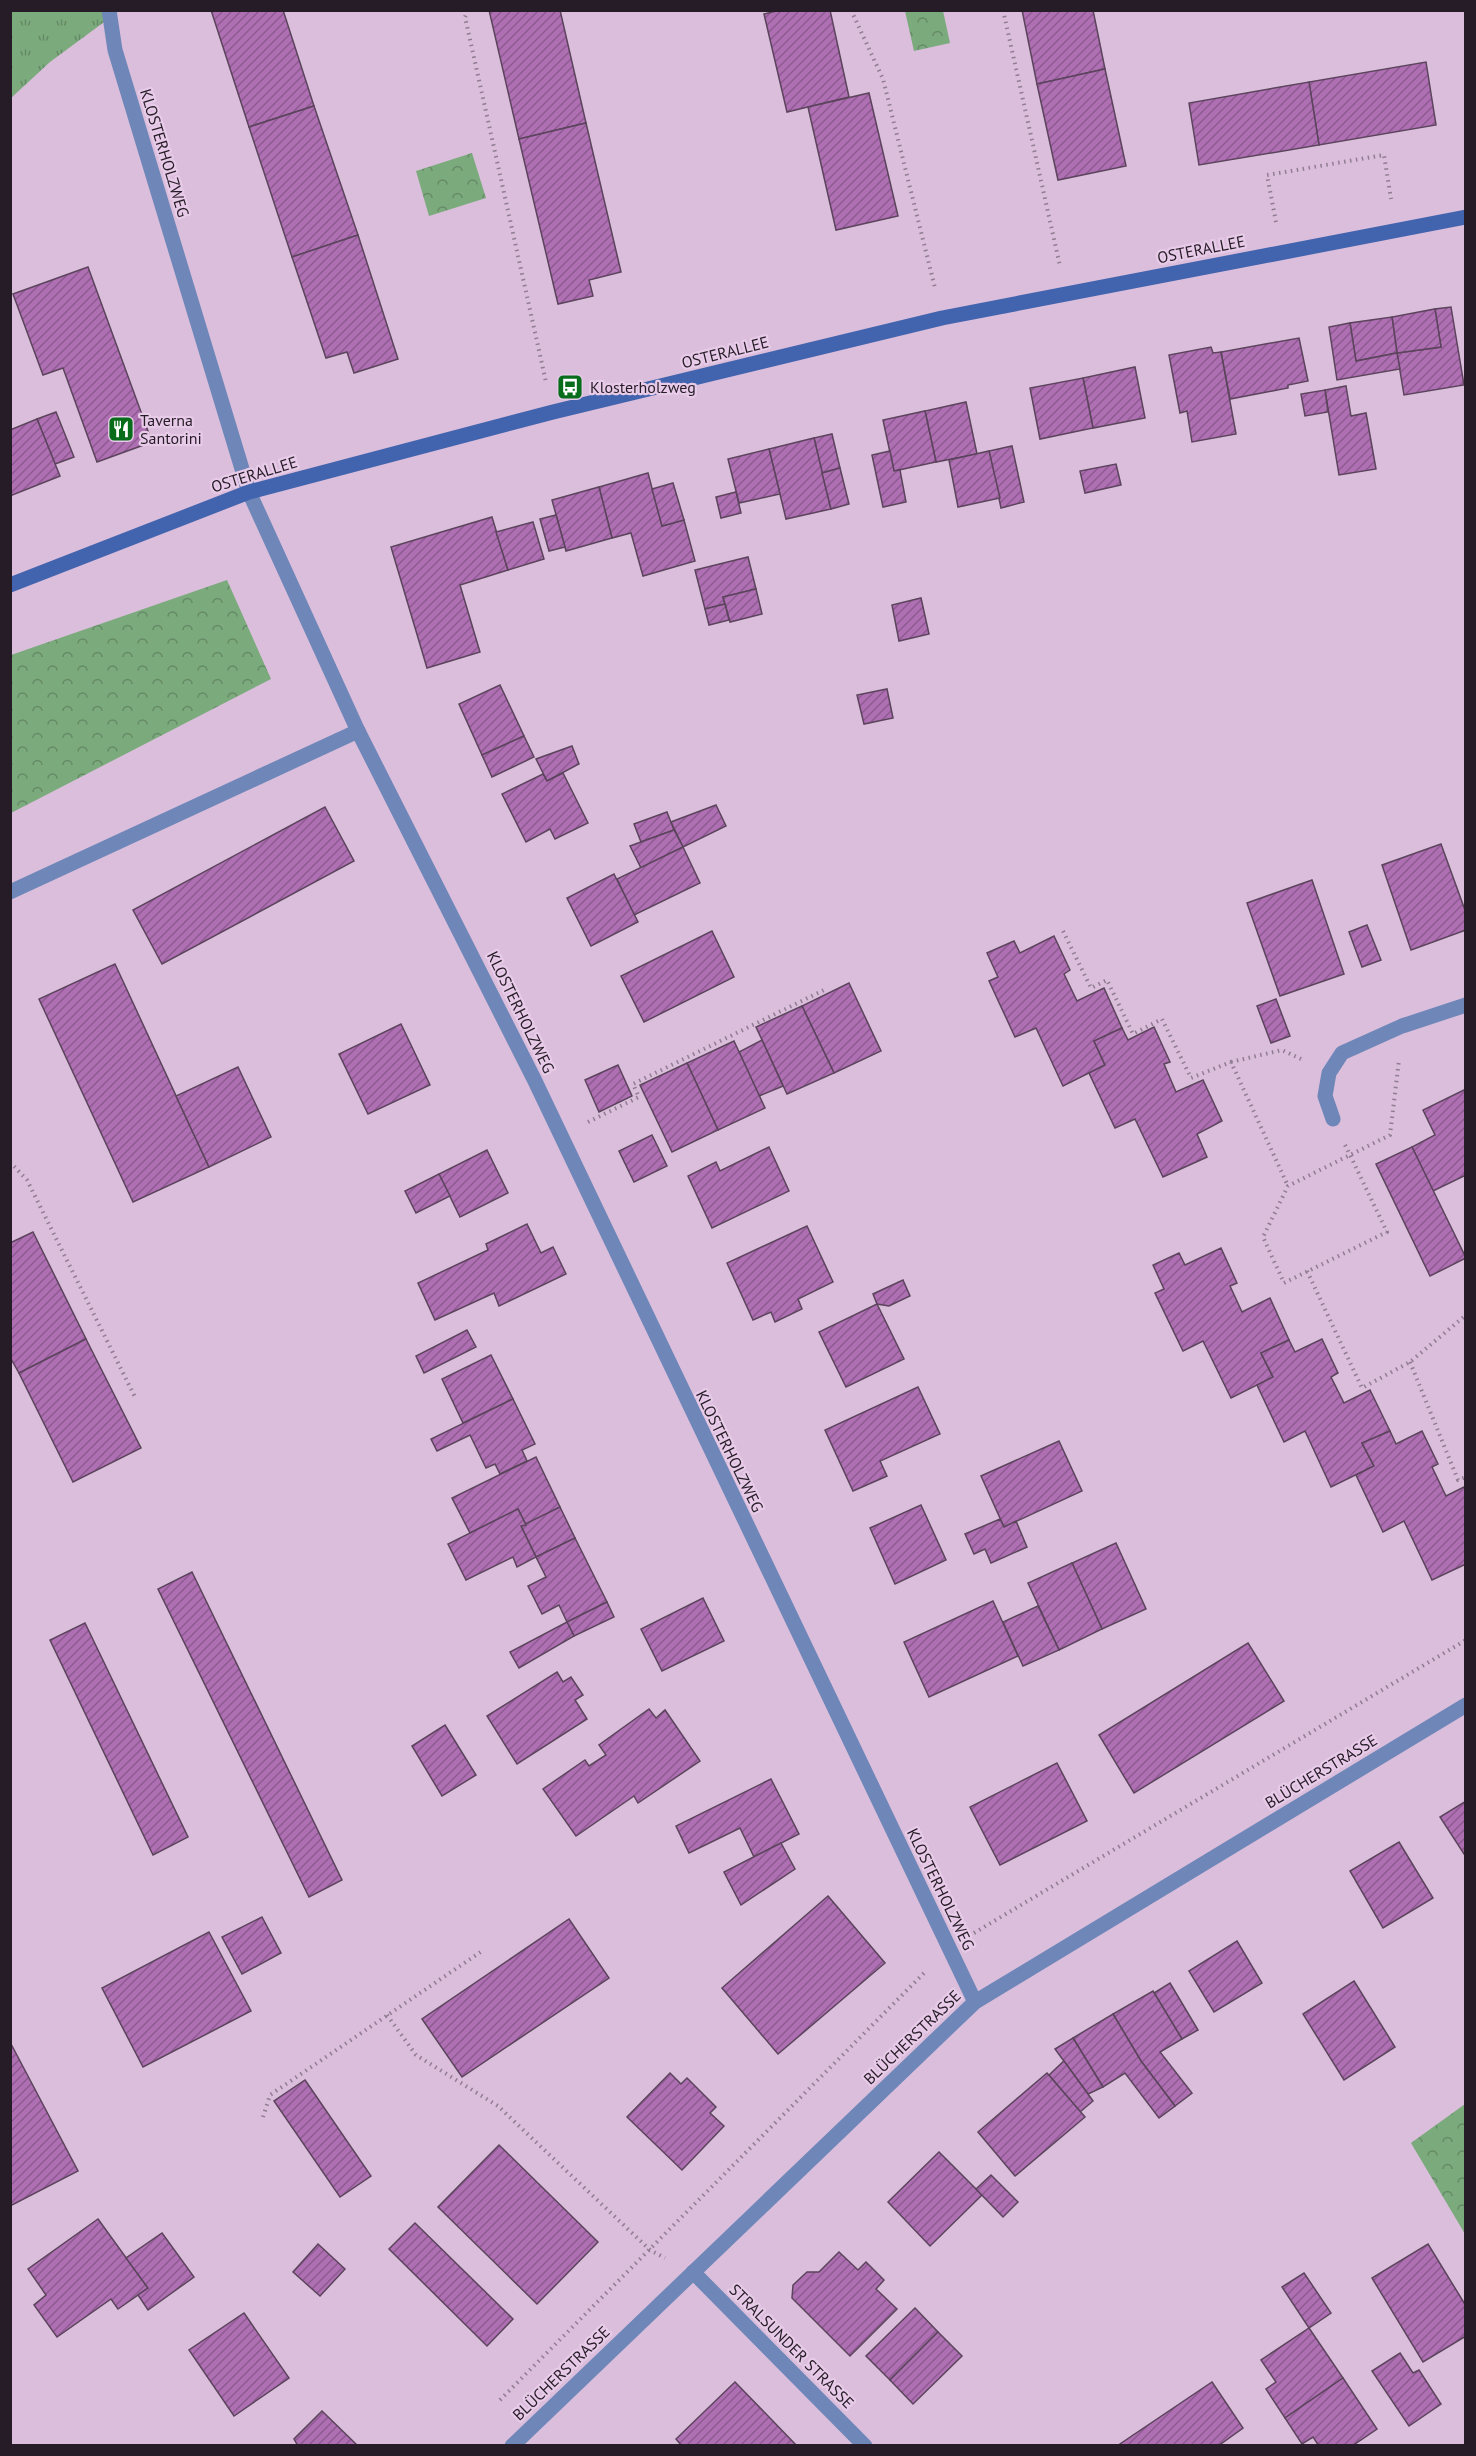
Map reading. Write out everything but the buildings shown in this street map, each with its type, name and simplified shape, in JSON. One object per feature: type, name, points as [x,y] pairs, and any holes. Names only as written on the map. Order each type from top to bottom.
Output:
[{"type":"street","name":"KLOSTERHOLZWEG","points":[[110,10],[115,50],[249,492],[358,731],[461,932],[561,1136],[975,2002]]},
{"type":"street","name":"OSTERALLEE","points":[[10,585],[249,492],[553,412],[942,318],[1466,217]]},
{"type":"street","points":[[10,892],[358,731]]},
{"type":"street","points":[[1333,1119],[1325,1096],[1329,1073],[1342,1053],[1402,1026],[1466,1005]]},
{"type":"street","name":"BLÜCHERSTRASSE","points":[[512,2445],[975,2002],[1466,1705]]},
{"type":"street","name":"STRALSUNDER STRASSE","points":[[693,2272],[865,2445]]},
{"type":"path","points":[[468,10],[465,17],[553,412]]},
{"type":"path","points":[[851,10],[883,79],[942,318]]},
{"type":"path","points":[[1004,10],[1066,293]]},
{"type":"path","points":[[1281,251],[1267,175],[1384,155],[1396,230]]},
{"type":"path","points":[[1063,931],[1091,988],[1107,980],[1133,1034],[1162,1019],[1191,1078],[1231,1062],[1282,1050],[1329,1073]]},
{"type":"path","points":[[561,1136],[639,1097],[633,1084],[824,990]]},
{"type":"path","points":[[1333,1119],[1350,1155],[1387,1232],[1284,1283],[1263,1237],[1288,1186],[1350,1155],[1390,1136],[1402,1026]]},
{"type":"path","points":[[1231,1062],[1288,1186]]},
{"type":"path","points":[[10,1162],[27,1180],[135,1397]]},
{"type":"path","points":[[1307,1271],[1362,1388],[1410,1362],[1466,1315]]},
{"type":"path","points":[[1410,1362],[1458,1480],[1466,1477]]},
{"type":"path","points":[[500,2400],[949,1948],[1466,1640]]},
{"type":"path","points":[[262,2117],[270,2095],[482,1951]]},
{"type":"path","points":[[387,2015],[416,2055],[498,2106],[650,2250],[693,2272]]},
{"type":"green space","points":[[11,11],[119,11],[50,62],[11,98]]},
{"type":"green space","points":[[905,11],[943,11],[950,43],[914,51]]},
{"type":"green space","points":[[472,153],[486,198],[429,216],[416,171]]},
{"type":"green space","points":[[227,580],[271,679],[11,813],[11,655]]},
{"type":"green space","points":[[1465,2104],[1465,2234],[1411,2143]]},
{"type":"place","name":"Klosterholzweg","points":[[570,387]]},
{"type":"place","name":"Taverna Santorini","points":[[121,429]]}]
